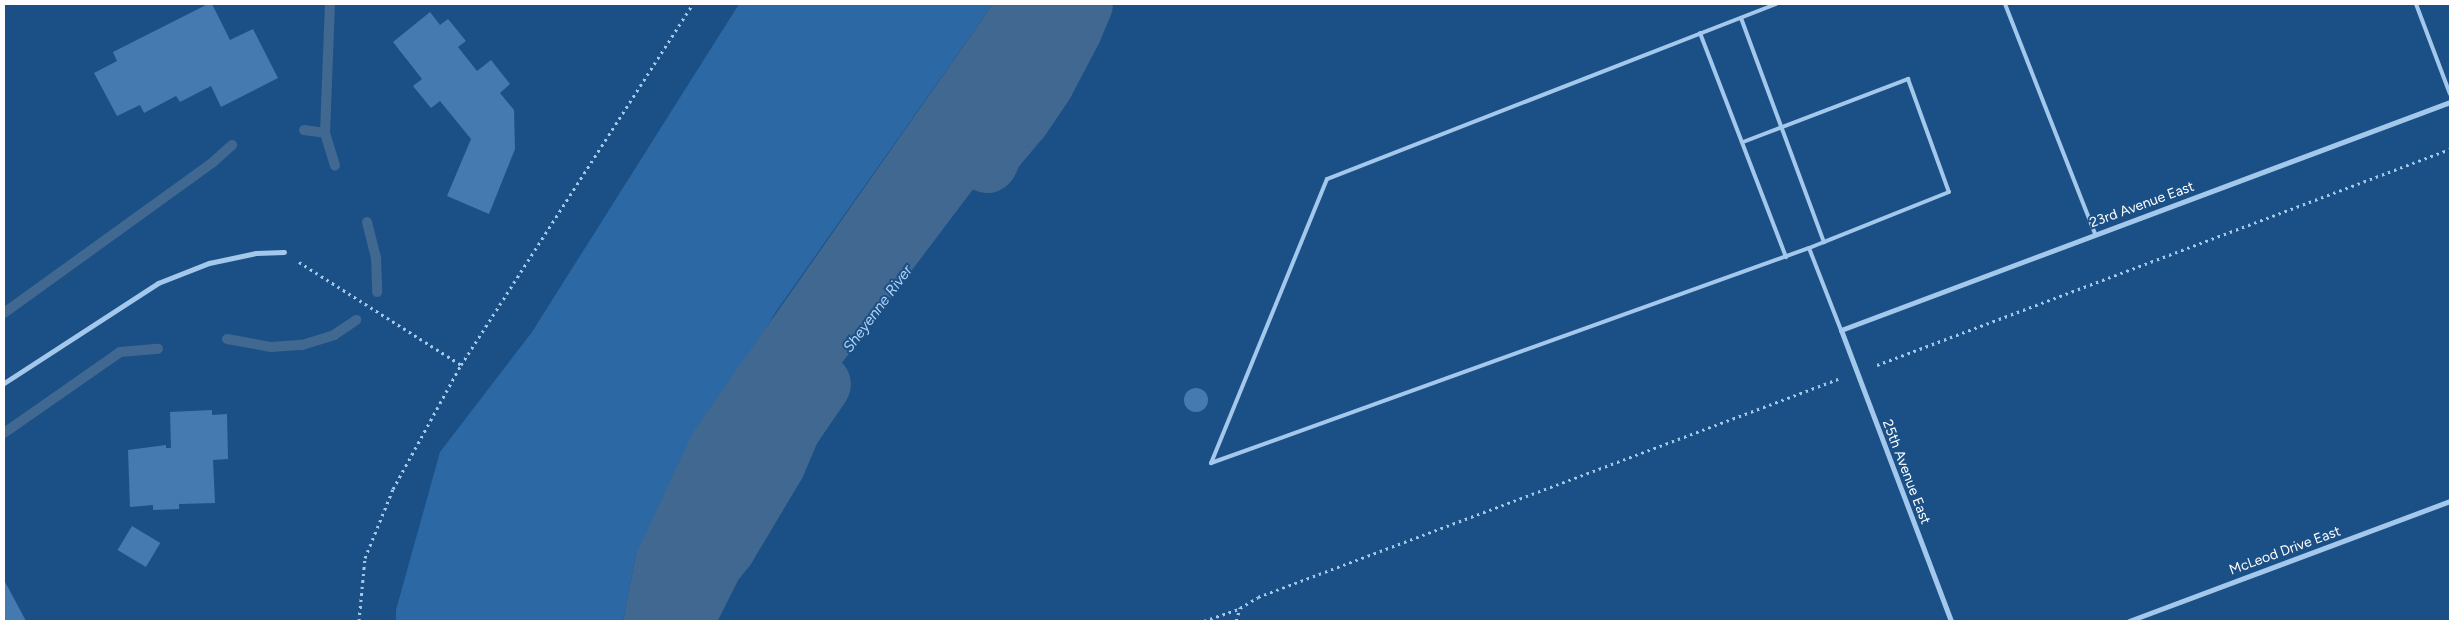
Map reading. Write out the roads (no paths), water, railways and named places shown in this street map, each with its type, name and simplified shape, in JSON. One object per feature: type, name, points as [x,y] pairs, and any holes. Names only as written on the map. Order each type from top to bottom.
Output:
[{"type":"street","name":"23rd Avenue East","points":[[1841,330],[2450,102]]},
{"type":"street","points":[[4,383],[158,283],[209,263],[256,253],[284,252]]},
{"type":"street","name":"25th Avenue East","points":[[1841,330],[1951,621]]},
{"type":"street","name":"McLeod Drive East","points":[[2128,621],[2450,501]]},
{"type":"lane","points":[[1743,142],[1908,79],[1949,192],[1786,257],[1211,463],[1327,179],[1776,4]]},
{"type":"lane","points":[[2005,4],[2095,234]]},
{"type":"lane","points":[[2416,4],[2450,94]]},
{"type":"lane","points":[[1741,18],[1824,242]]},
{"type":"lane","points":[[1700,33],[1786,257]]},
{"type":"lane","points":[[1809,248],[1841,330]]},
{"type":"water","points":[[993,4],[1093,4],[977,184],[841,364],[761,481],[704,582],[694,621],[623,621],[636,554],[693,432]]},
{"type":"waterway","points":[[304,130],[325,133],[330,4]]},
{"type":"waterway","name":"Sheyenne River","points":[[987,162],[993,149],[1020,117],[1043,83],[1071,30],[1082,4]]},
{"type":"waterway","points":[[325,133],[335,166]]},
{"type":"waterway","points":[[4,313],[212,163],[232,145]]},
{"type":"waterway","points":[[367,222],[376,257],[377,292]]},
{"type":"waterway","points":[[227,339],[271,347],[302,345],[334,335],[356,320]]},
{"type":"waterway","points":[[4,433],[120,352],[158,349]]},
{"type":"waterway","name":"Sheyenne River","points":[[683,621],[712,563],[725,547],[775,463],[790,428],[820,384]]}]
